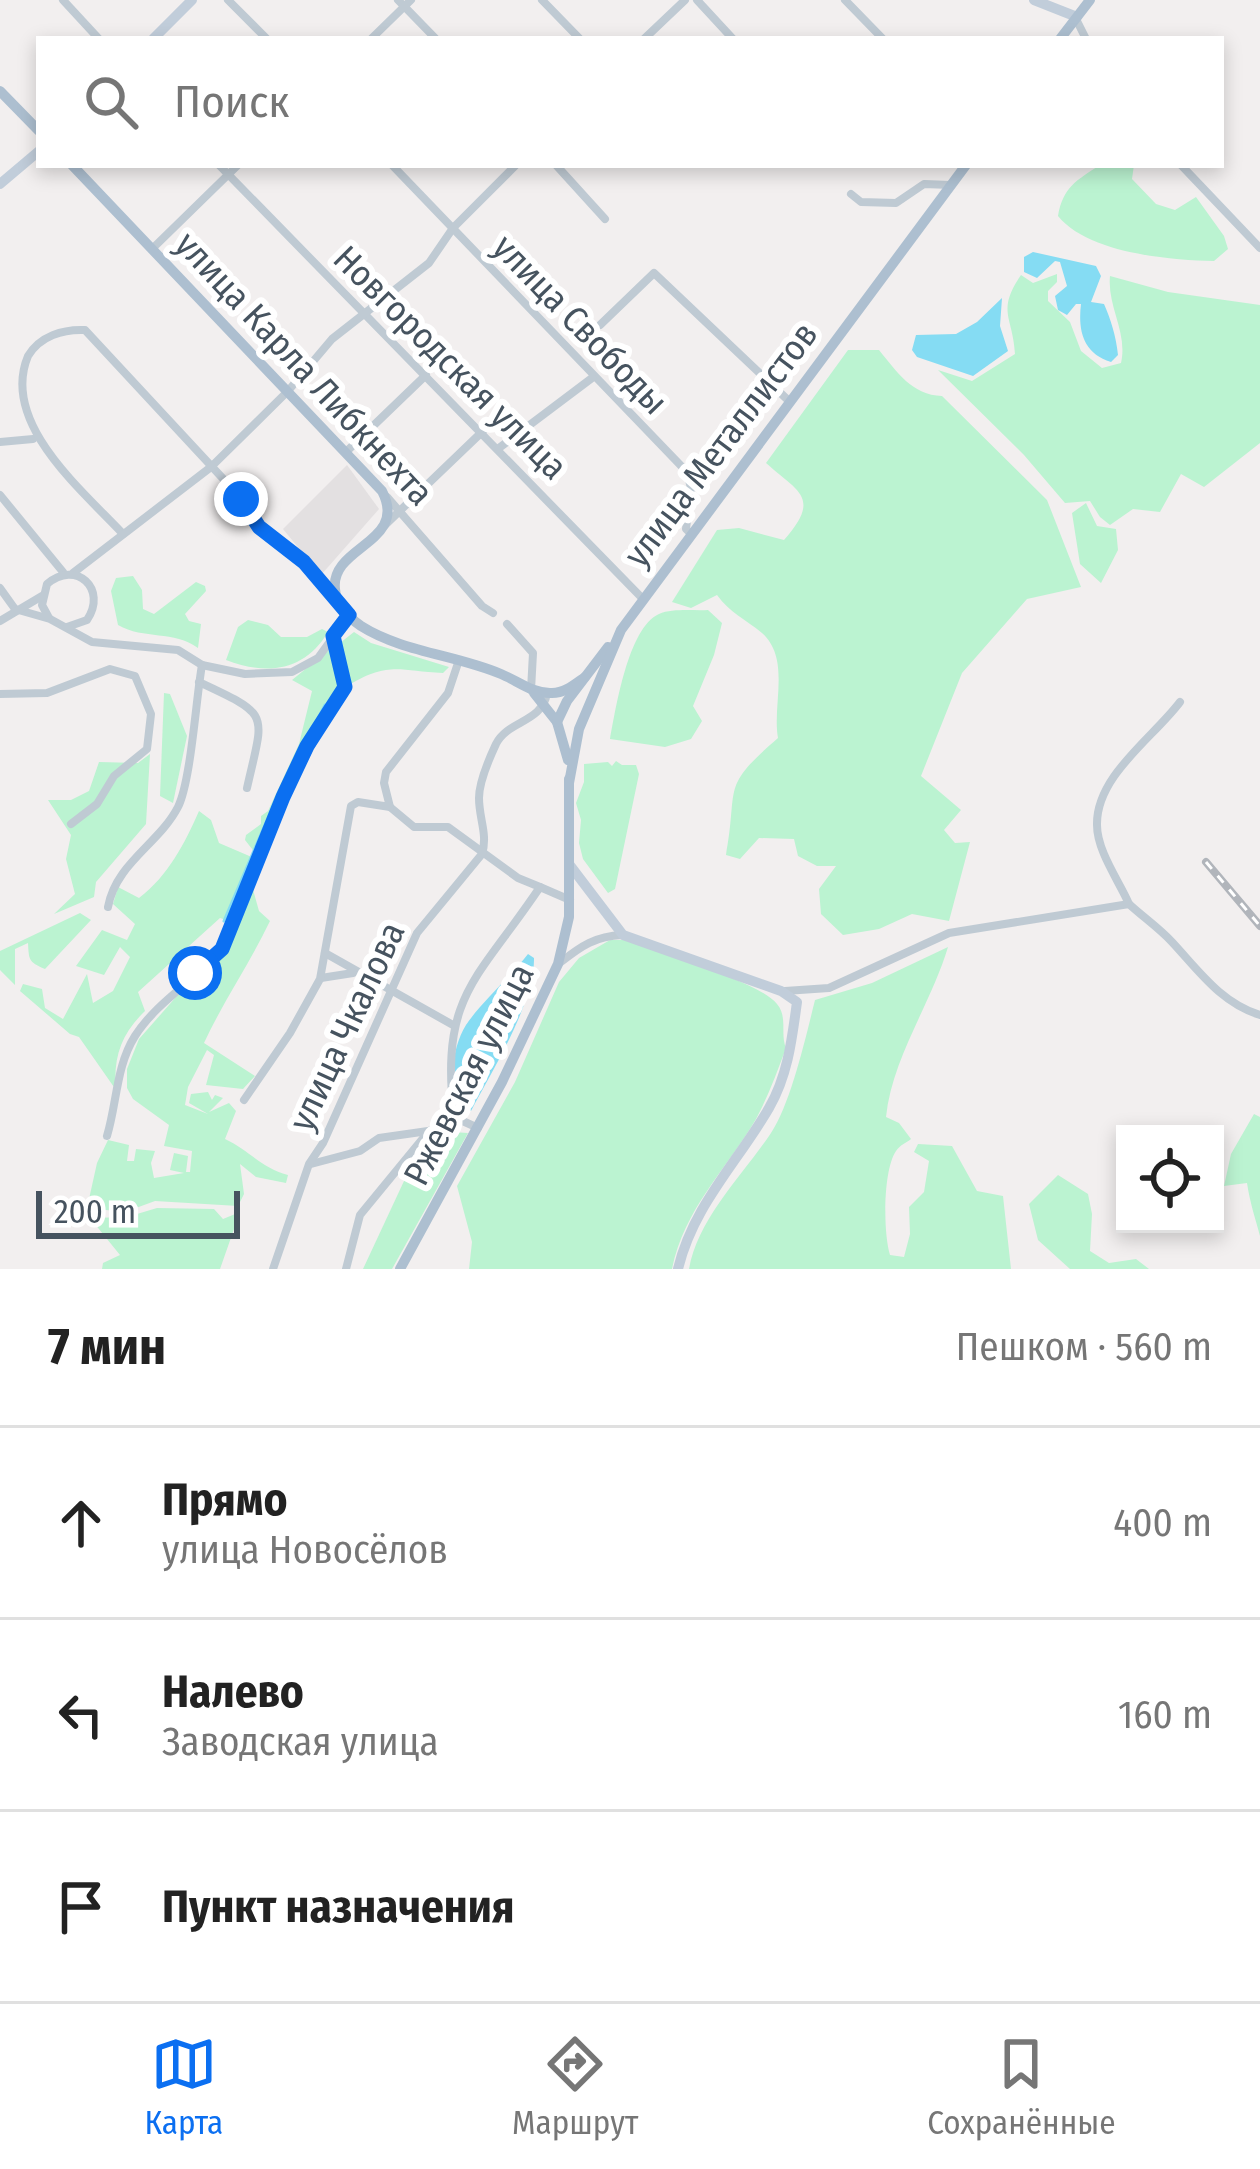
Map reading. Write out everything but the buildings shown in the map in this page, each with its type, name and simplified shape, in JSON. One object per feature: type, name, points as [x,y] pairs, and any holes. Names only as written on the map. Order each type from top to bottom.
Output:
[{"type":"main road","points":[[1062,36],[1090,0]]},
{"type":"main road","points":[[0,91],[36,128]]},
{"type":"main road","name":"улица Карла Либкнехта","points":[[75,168],[382,491]]},
{"type":"main road","name":"улица Металлистов","points":[[569,783],[579,729],[621,630],[964,168]]},
{"type":"main road","points":[[382,491],[389,512],[384,526],[341,567],[334,585],[337,598],[349,615],[380,634],[459,660],[546,699],[559,726],[569,783]]},
{"type":"main road","points":[[559,726],[585,677],[621,630]]},
{"type":"main road","points":[[546,699],[585,677]]},
{"type":"main road","points":[[559,726],[579,729]]},
{"type":"main road","name":"Ржевская улица","points":[[400,1269],[478,1128],[558,964],[570,900],[569,783]]},
{"type":"street","points":[[63,0],[96,36]]},
{"type":"street","points":[[156,36],[191,0]]},
{"type":"street","points":[[228,0],[264,36]]},
{"type":"street","points":[[542,0],[577,36]]},
{"type":"street","points":[[647,36],[685,0]]},
{"type":"street","points":[[697,0],[731,36]]},
{"type":"street","points":[[845,0],[880,36]]},
{"type":"street","points":[[1034,0],[1076,18],[1085,36]]},
{"type":"street","points":[[374,36],[405,2],[433,36]]},
{"type":"street","points":[[0,184],[36,154]]},
{"type":"street","name":"Новгородская улица","points":[[222,168],[642,598]]},
{"type":"street","points":[[152,249],[235,168]]},
{"type":"street","name":"улица Свободы","points":[[395,168],[687,472],[691,488],[686,529],[691,535]]},
{"type":"street","points":[[47,584],[95,556],[211,467],[288,391],[332,339],[429,262],[453,228],[513,168]]},
{"type":"street","points":[[559,168],[605,219]]},
{"type":"street","points":[[1184,168],[1260,248]]},
{"type":"street","points":[[851,194],[861,202],[896,203],[928,183],[951,185]]},
{"type":"street","points":[[600,325],[654,273],[791,404]]},
{"type":"street","points":[[123,534],[33,439],[18,396],[18,380],[32,350],[40,341],[68,329],[85,330],[241,499],[259,527],[304,562],[337,598]]},
{"type":"street","points":[[346,452],[426,375]]},
{"type":"street","points":[[499,448],[592,378]]},
{"type":"street","points":[[384,526],[483,431]]},
{"type":"street","points":[[0,442],[33,439]]},
{"type":"street","name":"улица Карла Либкнехта","points":[[382,491],[493,613]]},
{"type":"street","points":[[0,495],[52,563],[92,587]]},
{"type":"street","points":[[83,639],[95,604],[95,556]]},
{"type":"street","points":[[50,619],[42,596],[52,563]]},
{"type":"street","points":[[0,588],[15,608],[50,619],[83,639],[178,650],[202,665],[245,674],[292,672],[318,658],[349,615]]},
{"type":"street","points":[[0,621],[42,596]]},
{"type":"street","points":[[62,626],[87,620]]},
{"type":"street","points":[[507,624],[533,652],[528,688]]},
{"type":"street","points":[[107,1136],[118,1101],[121,1068],[135,1035],[179,986],[222,949],[283,797],[307,746],[345,687],[333,636]]},
{"type":"street","points":[[390,807],[386,772],[448,693],[459,660]]},
{"type":"street","points":[[108,907],[120,875],[178,806],[202,665]]},
{"type":"street","points":[[0,694],[47,693],[110,669],[135,676],[151,714],[147,749],[114,776],[97,804],[71,824]]},
{"type":"street","points":[[199,682],[255,710],[260,723],[248,788]]},
{"type":"street","points":[[482,854],[486,840],[478,793],[495,746],[502,734],[546,699]]},
{"type":"street","points":[[1180,702],[1115,775],[1097,825],[1101,844],[1129,904],[1238,1008],[1260,1015]]},
{"type":"street","points":[[244,1100],[320,979],[351,806],[358,802],[390,807],[414,827],[448,827],[482,854],[570,900]]},
{"type":"street","name":"улица Чкалова","points":[[273,1269],[309,1164],[417,933],[482,854]]},
{"type":"street","points":[[569,864],[623,934]]},
{"type":"street","name":"Ржевская улица","points":[[346,1269],[360,1215],[429,1131],[454,1117],[453,1025],[472,979],[541,887]]},
{"type":"street","points":[[558,964],[582,945],[623,934],[798,997],[848,981],[949,933],[1129,904]]},
{"type":"street","points":[[325,953],[453,1025]]},
{"type":"street","points":[[320,979],[334,973],[358,973]]},
{"type":"street","points":[[678,1269],[686,1238],[704,1205],[770,1106],[789,1060],[798,997]]},
{"type":"street","points":[[454,1117],[478,1128]]},
{"type":"street","points":[[309,1164],[360,1150],[379,1138],[429,1131]]},
{"type":"street","points":[[323,1142],[341,1156]]},
{"type":"shaded area","points":[[347,465],[379,509],[321,575],[283,529]]},
{"type":"green space","points":[[1096,168],[1134,168],[1132,179],[1156,204],[1175,210],[1196,197],[1228,249],[1214,261],[1174,259],[1130,252],[1089,238],[1058,216],[1063,198]]},
{"type":"green space","points":[[1057,274],[1048,301],[1070,322],[1081,351],[1102,368],[1121,363],[1122,352],[1110,276],[1168,292],[1260,305],[1260,443],[1204,487],[1181,474],[1160,512],[1133,509],[1110,525],[1090,501],[1065,503],[938,370],[972,381],[1015,354],[1008,314],[1013,287],[1021,275],[1033,283]]},
{"type":"green space","points":[[848,350],[879,350],[914,387],[942,396],[1047,500],[1081,587],[1027,599],[962,673],[921,776],[961,810],[944,830],[955,843],[970,842],[949,921],[912,914],[879,929],[843,935],[821,914],[819,889],[836,866],[817,866],[798,856],[794,839],[759,838],[740,859],[726,855],[739,779],[778,738],[778,669],[771,644],[717,595],[691,608],[672,602],[717,530],[739,528],[784,540],[795,526],[802,514],[801,496],[766,463]]},
{"type":"green space","points":[[1086,503],[1097,526],[1116,529],[1118,550],[1101,583],[1080,564],[1072,513]]},
{"type":"green space","points":[[133,576],[142,590],[143,609],[154,614],[196,582],[205,586],[206,591],[185,614],[189,621],[201,624],[198,648],[118,625],[111,591],[116,578]]},
{"type":"green space","points":[[708,610],[722,623],[693,706],[702,721],[691,739],[665,747],[610,739],[625,670],[648,622],[665,612]]},
{"type":"green space","points":[[248,620],[268,625],[281,637],[307,637],[322,629],[328,632],[296,662],[256,668],[226,660],[238,627]]},
{"type":"green space","points":[[354,632],[371,643],[449,667],[443,673],[385,670],[349,685],[340,643]]},
{"type":"green space","points":[[329,650],[342,688],[305,746],[256,854],[246,835],[261,824],[299,744],[312,691],[292,680]]},
{"type":"green space","points":[[164,693],[170,694],[187,736],[173,803],[160,796]]},
{"type":"green space","points":[[150,754],[146,824],[96,882],[94,897],[54,914],[75,894],[66,859],[71,835],[48,800],[71,800],[89,791],[99,762],[138,763]]},
{"type":"green space","points":[[584,764],[636,765],[639,774],[615,889],[608,893],[583,859],[576,803],[584,782]]},
{"type":"green space","points":[[199,811],[211,820],[219,843],[254,858],[229,921],[220,918],[138,992],[145,1011],[120,1047],[116,1090],[79,1037],[20,991],[23,984],[42,989],[45,1008],[63,1019],[87,974],[93,1003],[113,991],[130,957],[120,947],[104,975],[76,966],[102,930],[127,940],[135,924],[113,904],[118,887],[139,898],[159,880]]},
{"type":"green space","points":[[252,886],[259,911],[270,921],[204,1043],[255,1076],[243,1089],[206,1085],[214,1055],[207,1050],[188,1087],[185,1105],[208,1114],[189,1103],[191,1094],[208,1092],[212,1100],[215,1095],[223,1098],[209,1112],[229,1103],[236,1111],[225,1139],[288,1175],[286,1183],[256,1177],[240,1164],[244,1194],[238,1206],[155,1201],[125,1212],[87,1208],[97,1163],[108,1140],[129,1145],[127,1161],[134,1161],[136,1149],[155,1151],[154,1178],[184,1173],[170,1170],[174,1153],[188,1156],[186,1172],[190,1172],[192,1151],[164,1146],[169,1125],[133,1099],[127,1088],[127,1069],[139,1039],[184,988],[225,953]]},
{"type":"green space","points":[[80,913],[91,920],[45,969],[30,959],[28,943],[15,949],[15,985],[0,970],[0,951]]},
{"type":"green space","points":[[610,940],[629,940],[709,969],[751,986],[777,1004],[786,1048],[768,1093],[686,1227],[672,1269],[469,1269],[472,1242],[457,1186],[515,1082],[559,982],[579,958]]},
{"type":"green space","points":[[948,947],[890,1095],[886,1117],[899,1123],[911,1139],[896,1151],[889,1172],[888,1245],[890,1255],[904,1257],[910,1234],[909,1207],[924,1192],[929,1161],[914,1152],[918,1144],[952,1146],[977,1191],[1003,1196],[1011,1269],[689,1269],[712,1215],[778,1120],[815,1000],[872,983]]},
{"type":"green space","points":[[1254,1114],[1260,1117],[1260,1236],[1247,1183],[1224,1186],[1231,1154]]},
{"type":"green space","points":[[452,1132],[468,1133],[392,1269],[363,1269],[418,1151]]},
{"type":"green space","points":[[1058,1175],[1088,1194],[1090,1251],[1109,1263],[1136,1259],[1149,1269],[1070,1269],[1038,1240],[1029,1204]]},
{"type":"green space","points":[[157,1208],[214,1209],[223,1219],[240,1212],[220,1269],[102,1269],[103,1263],[120,1255],[90,1218],[127,1217]]},
{"type":"water","points":[[1033,252],[1096,266],[1101,276],[1091,302],[1104,304],[1111,322],[1118,355],[1111,362],[1094,353],[1084,339],[1081,304],[1067,315],[1058,310],[1055,296],[1067,286],[1060,262],[1055,261],[1037,278],[1024,272],[1024,257]]},
{"type":"water","points":[[1002,298],[1000,326],[1008,351],[973,376],[917,357],[912,350],[916,335],[956,334]]},
{"type":"water","points":[[528,954],[534,958],[528,995],[471,1111],[454,1083],[461,1035]]},
{"type":"waterway","points":[[224,921],[273,806],[325,705]]},
{"type":"railway","points":[[1206,862],[1260,926]]},
{"type":"route","points":[[195,973],[222,949],[283,797],[307,746],[345,687],[333,636],[349,615],[304,562],[259,527],[241,499]]}]
